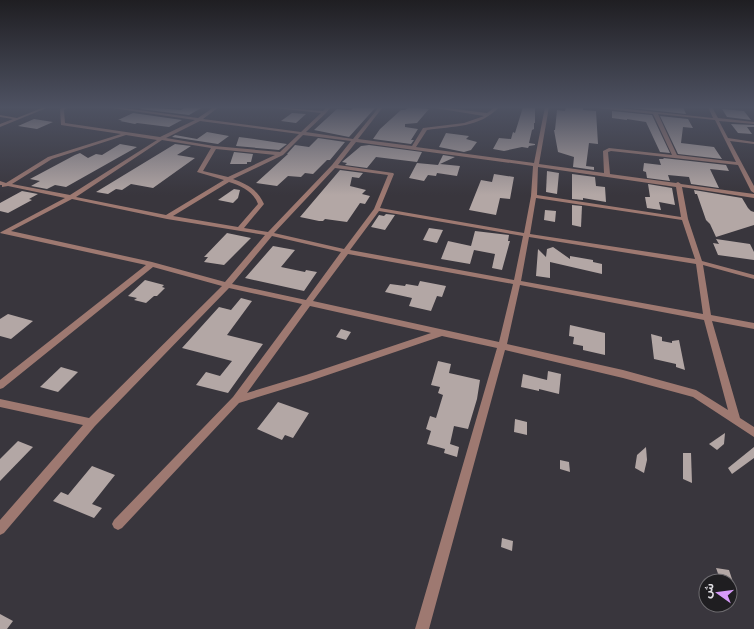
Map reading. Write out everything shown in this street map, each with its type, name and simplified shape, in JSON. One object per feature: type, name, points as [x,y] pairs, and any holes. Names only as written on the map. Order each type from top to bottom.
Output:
[{"type":"street","points":[[2,185],[50,158],[119,136]]},
{"type":"street","points":[[142,136],[214,147],[281,154]]},
{"type":"street","points":[[2,233],[70,198],[166,136]]},
{"type":"street","points":[[167,217],[229,179],[281,154],[298,136]]},
{"type":"street","points":[[318,136],[678,184],[754,196]]},
{"type":"street","points":[[1,527],[91,422],[227,284],[270,234],[334,166],[357,136]]},
{"type":"street","points":[[413,148],[420,136]]},
{"type":"street","points":[[422,629],[502,346],[517,282],[534,196],[536,165],[541,136]]},
{"type":"street","points":[[666,136],[675,156]]},
{"type":"street","points":[[726,136],[754,191]]},
{"type":"street","points":[[727,139],[754,143]]},
{"type":"street","points":[[214,147],[200,172],[229,179],[256,193],[260,198],[261,204],[240,229]]},
{"type":"street","points":[[607,175],[605,151],[608,149],[739,164]]},
{"type":"street","points":[[118,524],[236,400],[377,209],[391,174],[334,166]]},
{"type":"street","points":[[678,184],[685,219],[699,262],[706,317],[736,421]]},
{"type":"street","points":[[2,185],[167,217],[270,234],[345,251],[754,326]]},
{"type":"street","points":[[534,196],[685,219]]},
{"type":"street","points":[[377,209],[526,235],[699,262],[754,277]]},
{"type":"street","points":[[2,233],[152,264],[227,284],[623,374],[696,394],[754,433]]},
{"type":"street","points":[[0,385],[152,264]]},
{"type":"street","points":[[236,400],[307,378],[440,333]]},
{"type":"street","points":[[0,403],[91,422]]},
{"type":"building","points":[[182,136],[197,139],[201,136],[229,136],[218,144],[172,137]]},
{"type":"building","points":[[375,136],[413,136],[411,140],[414,140],[411,144],[373,139]]},
{"type":"building","points":[[444,136],[469,136],[466,139],[477,142],[471,150],[464,152],[439,147]]},
{"type":"building","points":[[512,136],[531,136],[529,143],[535,145],[529,146],[528,148],[522,147],[504,151],[493,149],[499,138],[511,139]]},
{"type":"building","points":[[555,136],[598,136],[598,144],[589,143],[586,166],[594,167],[594,170],[573,167],[574,157],[558,152]]},
{"type":"building","points":[[653,136],[662,136],[670,153],[660,152]]},
{"type":"building","points":[[670,136],[682,136],[681,143],[714,147],[722,159],[678,154]]},
{"type":"building","points":[[239,137],[287,144],[279,150],[236,146]]},
{"type":"building","points":[[318,138],[345,142],[330,160],[327,160],[313,174],[305,173],[301,177],[288,176],[277,186],[256,183],[288,154],[295,145],[309,147]]},
{"type":"building","points":[[120,144],[137,147],[66,187],[55,185],[47,189],[31,186],[40,181],[30,179],[75,155],[80,153],[88,158],[96,154],[102,155]]},
{"type":"building","points":[[175,144],[191,146],[177,155],[195,158],[153,188],[131,184],[122,190],[116,189],[108,194],[96,192]]},
{"type":"building","points":[[369,145],[422,152],[417,162],[376,157],[367,168],[345,165],[347,163],[342,162],[361,146]]},
{"type":"building","points":[[234,152],[253,154],[251,162],[247,162],[247,164],[230,164]]},
{"type":"building","points":[[443,155],[455,157],[440,164],[460,166],[457,176],[437,173],[436,176],[428,175],[424,181],[409,178],[417,163],[438,165]]},
{"type":"building","points":[[663,158],[726,165],[729,171],[710,169],[719,188],[691,184],[689,177],[668,175],[670,181],[647,178],[646,172],[643,171],[644,163],[661,165],[659,159],[664,159]]},
{"type":"building","points":[[340,170],[363,173],[359,178],[352,177],[350,186],[366,190],[362,194],[370,196],[365,204],[360,203],[347,222],[325,219],[323,221],[319,221],[300,217]]},
{"type":"building","points":[[547,171],[559,173],[557,194],[546,192]]},
{"type":"building","points":[[494,174],[514,177],[510,199],[500,198],[496,215],[469,210],[481,180],[492,182]]},
{"type":"building","points":[[572,174],[595,177],[596,186],[605,187],[606,202],[583,198],[583,200],[572,199]]},
{"type":"building","points":[[648,184],[672,188],[675,205],[659,202],[661,210],[647,208],[645,197],[650,197]]},
{"type":"building","points":[[234,189],[240,190],[238,198],[233,203],[218,200]]},
{"type":"building","points":[[694,190],[742,198],[748,208],[754,212],[754,225],[716,237],[710,224],[706,220],[697,194],[695,194]]},
{"type":"building","points":[[22,191],[38,194],[29,199],[32,200],[8,213],[0,211],[0,203]]},
{"type":"building","points":[[572,205],[582,206],[581,227],[572,225]]},
{"type":"building","points":[[545,210],[556,211],[555,222],[544,220]]},
{"type":"building","points":[[386,214],[395,215],[385,230],[371,227],[379,215],[384,216]]},
{"type":"building","points":[[429,228],[443,230],[437,243],[423,240]]},
{"type":"building","points":[[475,231],[509,235],[508,241],[510,241],[502,270],[492,268],[495,254],[474,250],[470,264],[441,259],[448,241],[471,246]]},
{"type":"building","points":[[227,233],[251,238],[224,265],[204,262],[208,257],[204,257]]},
{"type":"building","points":[[716,239],[750,244],[754,252],[754,260],[718,255],[713,243],[719,244]]},
{"type":"building","points":[[273,246],[295,250],[281,267],[305,272],[306,270],[317,272],[304,291],[245,278]]},
{"type":"building","points":[[553,247],[570,259],[570,256],[593,260],[593,262],[602,264],[602,274],[550,262],[550,278],[536,276],[538,249],[546,257],[547,249]]},
{"type":"building","points":[[145,280],[164,285],[162,287],[165,288],[157,296],[154,296],[146,303],[134,300],[137,298],[128,296]]},
{"type":"building","points":[[420,281],[446,286],[442,297],[437,296],[431,311],[409,306],[412,298],[385,292],[390,284],[418,286]]},
{"type":"building","points":[[241,298],[252,301],[227,335],[263,344],[228,393],[196,385],[206,372],[220,376],[232,361],[182,348],[219,307],[231,310]]},
{"type":"building","points":[[8,314],[33,321],[11,339],[0,336],[0,319]]},
{"type":"building","points":[[570,325],[605,333],[605,355],[583,350],[583,346],[573,344],[574,337],[569,336]]},
{"type":"building","points":[[341,329],[351,332],[346,340],[336,337]]},
{"type":"building","points":[[651,334],[662,337],[662,341],[672,343],[672,341],[679,340],[685,370],[676,367],[676,364],[654,359]]},
{"type":"building","points":[[438,361],[451,364],[449,373],[480,380],[477,399],[468,429],[454,426],[450,444],[459,447],[457,457],[444,453],[445,449],[427,444],[431,431],[426,429],[430,416],[436,418],[443,395],[438,393],[440,387],[431,385]]},
{"type":"building","points":[[61,367],[78,372],[58,392],[40,387]]},
{"type":"building","points":[[548,371],[561,374],[559,394],[539,389],[539,391],[521,387],[523,374],[547,380]]},
{"type":"building","points":[[278,402],[309,413],[293,438],[285,435],[282,440],[257,429]]},
{"type":"building","points":[[515,419],[527,422],[527,435],[514,432]]},
{"type":"building","points":[[725,433],[724,444],[717,450],[709,444]]},
{"type":"building","points":[[18,441],[33,447],[0,481],[0,459]]},
{"type":"building","points":[[646,447],[647,460],[644,473],[635,468],[637,455]]},
{"type":"building","points":[[754,447],[754,458],[732,474],[728,468]]},
{"type":"building","points":[[683,453],[691,453],[692,483],[683,479]]},
{"type":"building","points":[[560,460],[569,462],[570,472],[560,469]]},
{"type":"building","points":[[92,466],[115,475],[92,504],[102,508],[94,518],[53,501],[61,492],[68,495]]},
{"type":"building","points":[[502,538],[513,541],[512,551],[501,547]]},
{"type":"building","points":[[716,568],[729,570],[730,573],[718,573]]},
{"type":"building","points":[[0,614],[13,621],[7,629],[0,629]]}]
